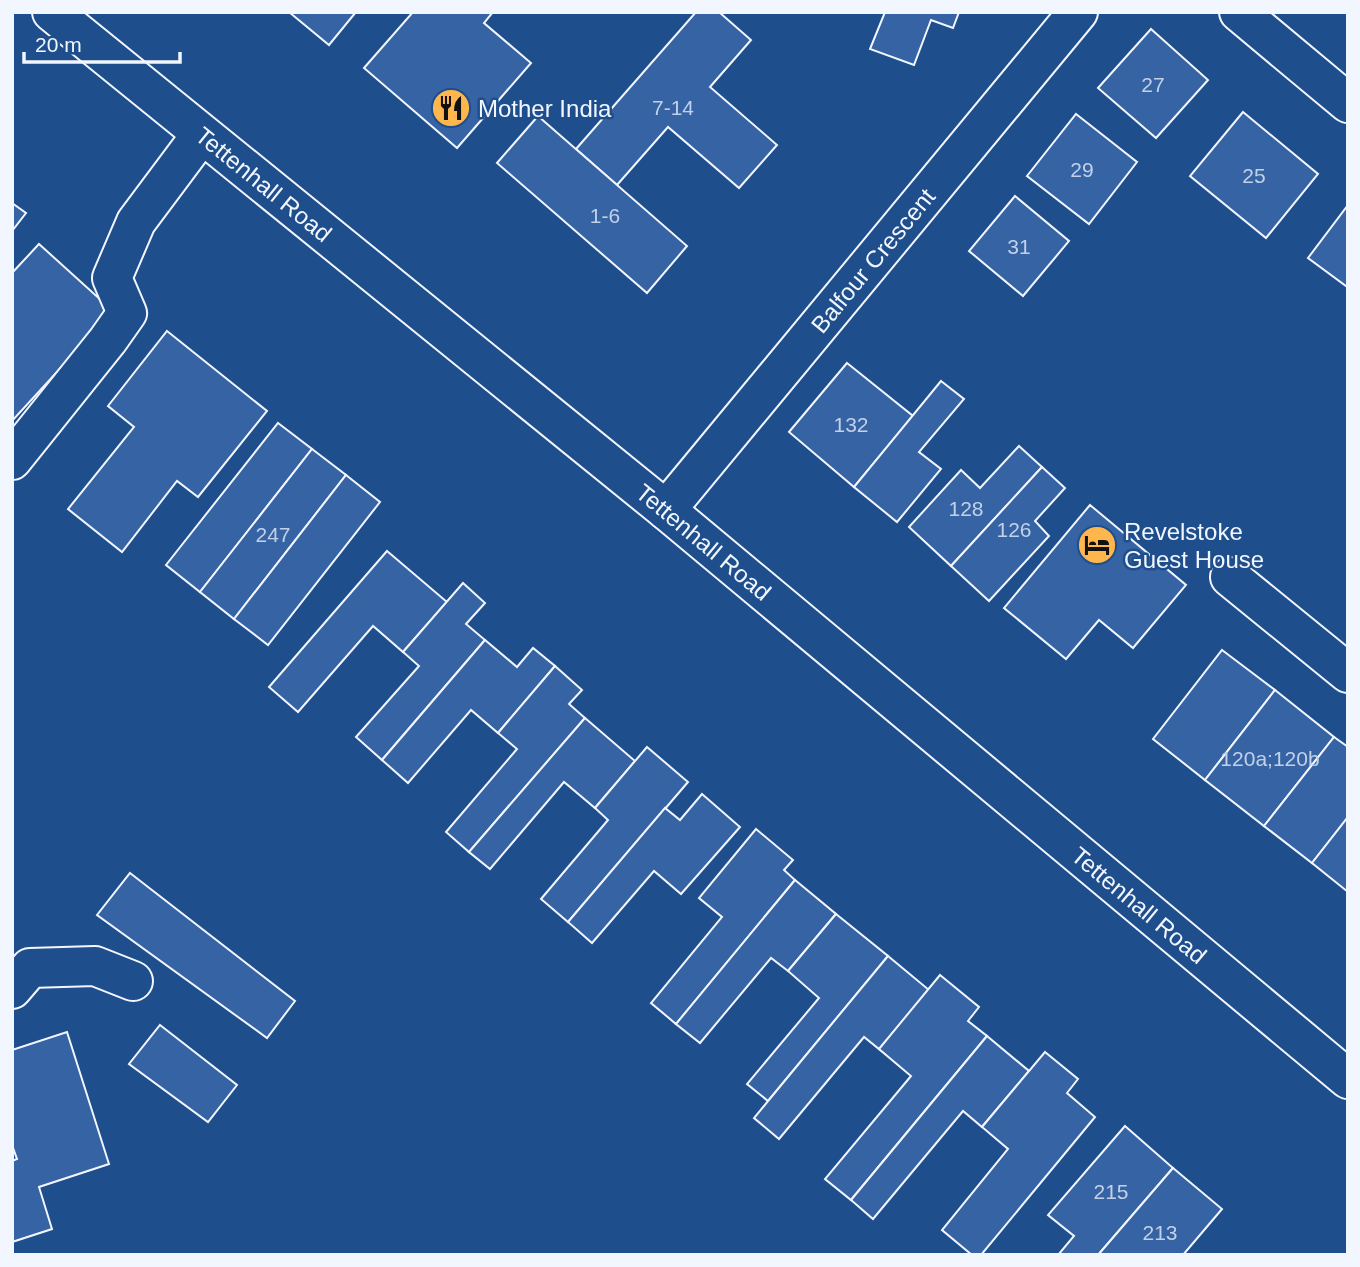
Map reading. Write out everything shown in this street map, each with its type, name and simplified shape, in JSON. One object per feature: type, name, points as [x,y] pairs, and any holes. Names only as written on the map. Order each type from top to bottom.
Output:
[{"type":"main road","name":"Tettenhall Road","points":[[52,12],[666,510],[1348,1079]]},
{"type":"main road","name":"Balfour Crescent","points":[[666,510],[1079,12]]},
{"type":"main road","points":[[1239,12],[1348,103]]},
{"type":"main road","points":[[12,460],[127,313],[112,278],[136,222],[201,135]]},
{"type":"main road","points":[[1230,577],[1348,673]]},
{"type":"main road","points":[[12,989],[30,968],[95,966],[133,981]]},
{"type":"building","points":[[289,12],[356,12],[329,45]]},
{"type":"building","name":"Mother India","points":[[413,12],[493,12],[484,23],[531,63],[457,148],[364,68]]},
{"type":"building","points":[[696,12],[719,12],[751,40],[710,87],[777,145],[739,188],[668,127],[617,185],[576,149]]},
{"type":"building","points":[[885,12],[959,12],[953,28],[931,20],[914,65],[870,49]]},
{"type":"building","points":[[1151,29],[1208,80],[1156,138],[1098,88]]},
{"type":"building","points":[[1243,112],[1318,174],[1266,238],[1190,176]]},
{"type":"building","points":[[1076,114],[1137,162],[1089,224],[1027,176]]},
{"type":"building","points":[[538,116],[687,246],[647,293],[497,163]]},
{"type":"building","points":[[1015,196],[1069,241],[1023,296],[969,251]]},
{"type":"building","points":[[12,203],[26,213],[12,231]]},
{"type":"building","points":[[1348,205],[1348,285],[1346,286],[1308,258]]},
{"type":"building","points":[[39,244],[113,311],[12,421],[12,273]]},
{"type":"building","points":[[167,331],[267,411],[198,497],[177,481],[122,552],[68,509],[134,427],[108,406]]},
{"type":"building","points":[[847,363],[913,416],[854,487],[789,432]]},
{"type":"building","points":[[941,381],[964,399],[919,452],[941,469],[897,522],[854,487]]},
{"type":"building","points":[[278,423],[312,449],[200,592],[166,565]]},
{"type":"building","points":[[1019,446],[1042,467],[951,566],[909,527],[961,470],[980,488]]},
{"type":"building","points":[[312,449],[346,475],[234,619],[200,592]]},
{"type":"building","points":[[1042,467],[1065,488],[1035,521],[1049,536],[989,601],[951,566]]},
{"type":"building","points":[[346,475],[380,502],[268,645],[234,619]]},
{"type":"building","name":"Revelstoke Guest House","points":[[1090,505],[1186,585],[1133,648],[1099,620],[1066,659],[1004,608]]},
{"type":"building","points":[[387,551],[447,602],[403,652],[373,626],[298,712],[269,687]]},
{"type":"building","points":[[463,583],[485,603],[466,624],[485,640],[382,760],[356,737],[419,666],[403,652]]},
{"type":"building","points":[[485,640],[517,667],[533,648],[555,666],[498,733],[471,710],[408,783],[382,760]]},
{"type":"building","points":[[1222,650],[1275,690],[1205,780],[1153,739]]},
{"type":"building","points":[[555,666],[582,690],[569,704],[585,718],[469,852],[446,832],[517,749],[498,733]]},
{"type":"building","points":[[1275,690],[1334,737],[1264,826],[1205,780]]},
{"type":"building","points":[[585,718],[635,761],[595,808],[564,782],[490,869],[469,852]]},
{"type":"building","points":[[1334,737],[1348,747],[1348,817],[1312,863],[1264,826]]},
{"type":"building","points":[[647,747],[688,782],[568,922],[541,899],[608,820],[595,808]]},
{"type":"building","points":[[702,794],[740,827],[681,894],[654,871],[592,943],[568,922],[665,808],[680,820]]},
{"type":"building","points":[[1348,817],[1348,892],[1312,863]]},
{"type":"building","points":[[756,829],[793,860],[784,870],[795,880],[676,1024],[651,1003],[722,917],[699,898]]},
{"type":"building","points":[[130,873],[295,1001],[267,1038],[97,915]]},
{"type":"building","points":[[795,880],[836,914],[788,971],[771,958],[700,1043],[676,1024]]},
{"type":"building","points":[[836,914],[888,956],[768,1101],[747,1084],[819,998],[788,971]]},
{"type":"building","points":[[888,956],[929,990],[879,1049],[864,1037],[779,1139],[754,1118]]},
{"type":"building","points":[[940,975],[979,1007],[968,1021],[987,1036],[851,1200],[825,1179],[911,1076],[879,1049]]},
{"type":"building","points":[[160,1025],[237,1085],[208,1122],[129,1064]]},
{"type":"building","points":[[67,1032],[109,1164],[39,1187],[52,1229],[12,1242],[12,1161],[17,1159],[12,1145],[12,1050]]},
{"type":"building","points":[[987,1036],[1029,1071],[982,1127],[963,1111],[873,1219],[851,1200]]},
{"type":"building","points":[[1045,1052],[1078,1079],[1067,1093],[1095,1117],[981,1255],[972,1255],[942,1230],[1008,1149],[982,1127]]},
{"type":"building","points":[[1125,1126],[1173,1168],[1098,1255],[1058,1255],[1074,1236],[1048,1215]]},
{"type":"building","points":[[1173,1168],[1222,1209],[1183,1255],[1098,1255]]},
{"type":"place","name":"Mother India","points":[[451,108]]},
{"type":"place","name":"Revelstoke Guest House","points":[[1097,545]]}]
